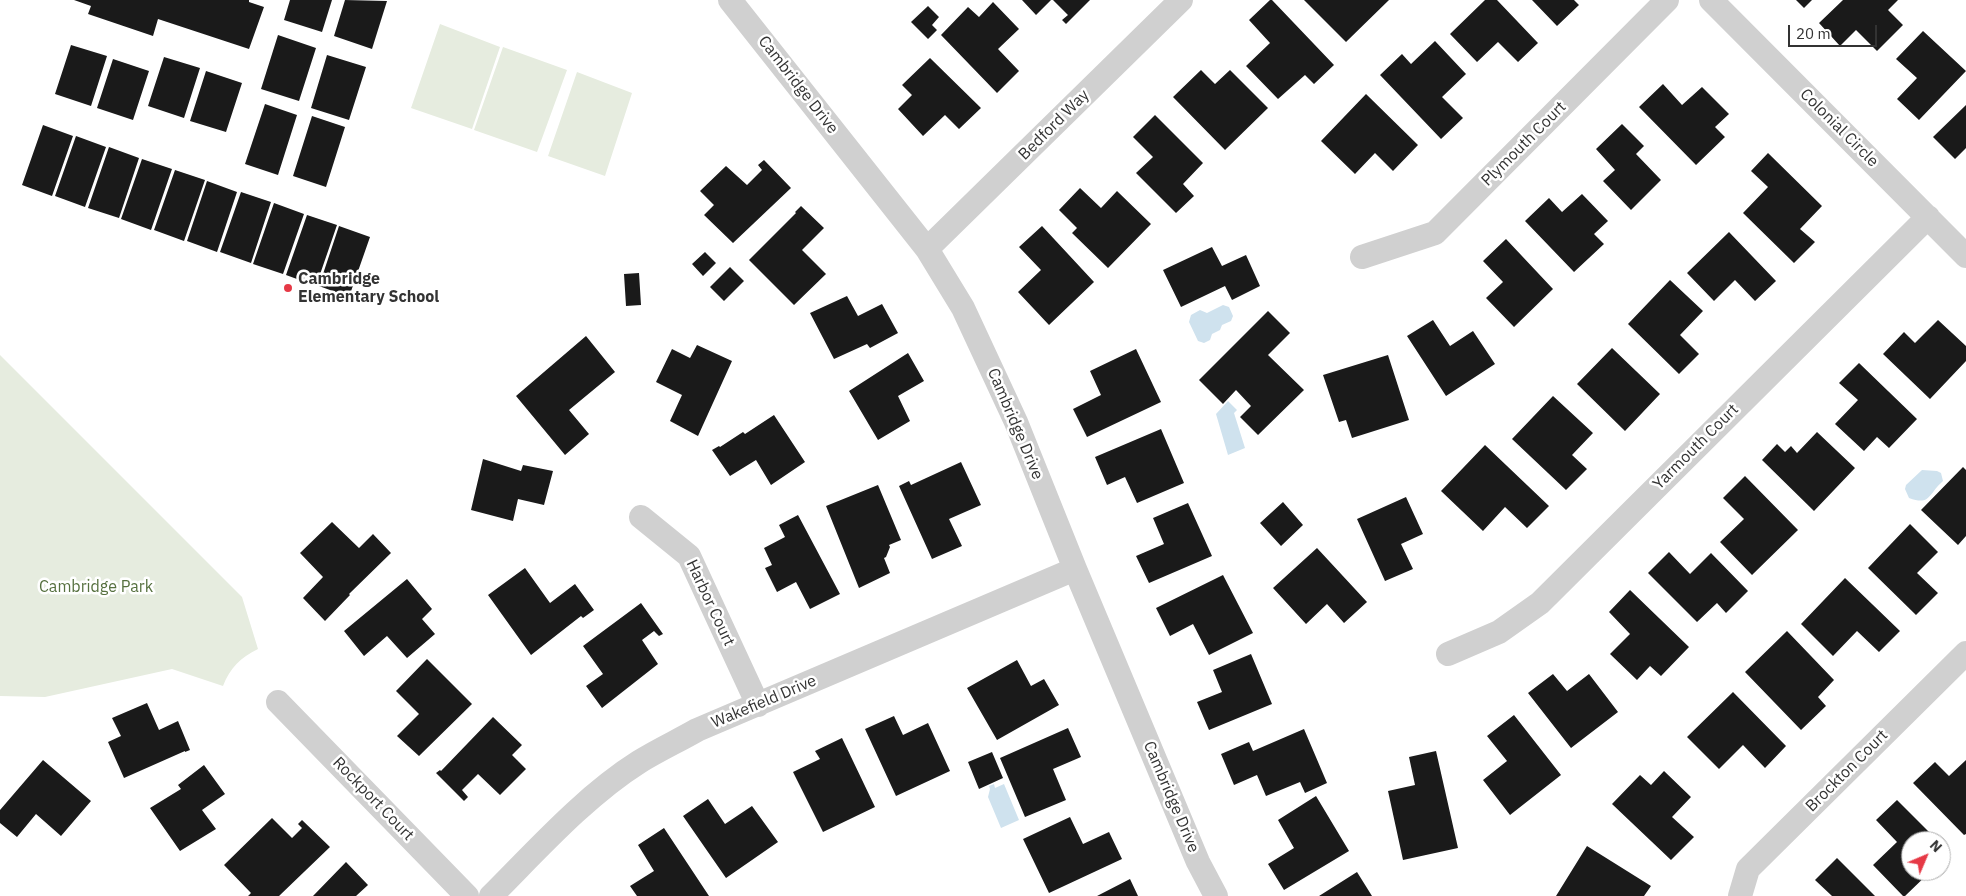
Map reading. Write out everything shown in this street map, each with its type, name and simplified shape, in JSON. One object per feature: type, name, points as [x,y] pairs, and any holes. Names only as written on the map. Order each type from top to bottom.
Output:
[{"type":"street","name":"Cambridge Drive","points":[[730,0],[927,249],[963,308],[1016,422],[1075,569],[1198,862],[1216,896]]},
{"type":"street","name":"Bedford Way","points":[[927,249],[1181,0]]},
{"type":"street","name":"Plymouth Court","points":[[1362,257],[1435,233],[1667,0]]},
{"type":"street","name":"Colonial Circle","points":[[1711,0],[1966,256]]},
{"type":"street","name":"Yarmouth Court","points":[[1448,654],[1499,632],[1540,603],[1928,217]]},
{"type":"street","name":"Harbor Court","points":[[641,517],[690,556],[758,705]]},
{"type":"street","name":"Wakefield Drive","points":[[491,896],[555,832],[599,793],[639,762],[697,730],[1075,569]]},
{"type":"street","name":"Brockton Court","points":[[1740,896],[1748,869],[1966,653]]},
{"type":"street","name":"Rockport Court","points":[[278,702],[467,896]]},
{"type":"green space","points":[[440,24],[500,47],[472,129],[411,108]]},
{"type":"green space","points":[[503,47],[567,70],[537,152],[474,130]]},
{"type":"green space","points":[[577,72],[632,93],[605,176],[548,156]]},
{"type":"green space","name":"Cambridge Park","points":[[0,355],[242,597],[258,649],[237,664],[223,686],[172,669],[45,697],[0,696]]},
{"type":"water","points":[[1223,305],[1229,307],[1233,316],[1231,321],[1222,325],[1220,330],[1212,334],[1210,340],[1204,343],[1198,341],[1189,322],[1191,315],[1200,310],[1207,313]]},
{"type":"water","points":[[1228,401],[1237,410],[1234,413],[1245,448],[1228,455],[1216,414]]},
{"type":"water","points":[[1922,470],[1941,473],[1943,481],[1929,497],[1921,501],[1909,498],[1905,489],[1906,485]]},
{"type":"water","points":[[994,784],[995,788],[1004,784],[1019,820],[1001,828],[988,797],[989,786]]},
{"type":"building","points":[[74,0],[249,0],[249,2],[264,7],[249,49],[158,19],[153,36],[88,14],[91,6]]},
{"type":"building","points":[[290,0],[332,0],[322,32],[284,20]]},
{"type":"building","points":[[345,0],[387,1],[372,49],[334,36]]},
{"type":"building","points":[[1022,0],[1051,0],[1036,15]]},
{"type":"building","points":[[1053,0],[1090,0],[1066,24],[1062,20],[1068,15]]},
{"type":"building","points":[[1270,0],[1334,65],[1314,84],[1305,75],[1278,99],[1246,66],[1270,43],[1249,20]]},
{"type":"building","points":[[1304,0],[1389,0],[1346,42]]},
{"type":"building","points":[[1485,0],[1497,0],[1538,43],[1518,62],[1498,42],[1477,62],[1450,34]]},
{"type":"building","points":[[1532,0],[1574,0],[1579,5],[1557,26]]},
{"type":"building","points":[[1796,0],[1812,0],[1804,8]]},
{"type":"building","points":[[1843,0],[1898,0],[1888,10],[1903,25],[1877,51],[1856,30],[1840,46],[1819,23]]},
{"type":"building","points":[[993,2],[1019,29],[998,49],[1019,71],[997,93],[941,35],[968,7],[979,17]]},
{"type":"building","points":[[928,6],[939,17],[932,25],[937,30],[928,39],[911,22]]},
{"type":"building","points":[[1923,31],[1966,71],[1919,120],[1897,99],[1917,78],[1896,59]]},
{"type":"building","points":[[278,35],[316,48],[299,101],[261,89]]},
{"type":"building","points":[[1435,41],[1466,74],[1442,97],[1463,118],[1441,139],[1380,75],[1402,54],[1411,64]]},
{"type":"building","points":[[71,45],[107,56],[91,106],[55,94]]},
{"type":"building","points":[[327,55],[366,67],[349,120],[311,108]]},
{"type":"building","points":[[164,57],[200,68],[184,118],[148,106]]},
{"type":"building","points":[[930,58],[981,108],[959,129],[945,115],[923,136],[898,109],[912,95],[902,85]]},
{"type":"building","points":[[113,59],[149,71],[133,120],[97,108]]},
{"type":"building","points":[[1201,70],[1215,84],[1230,70],[1268,108],[1225,150],[1173,97]]},
{"type":"building","points":[[206,71],[242,83],[226,132],[190,121]]},
{"type":"building","points":[[1663,84],[1682,105],[1702,87],[1729,114],[1715,127],[1725,137],[1696,165],[1639,107]]},
{"type":"building","points":[[1366,94],[1418,145],[1393,171],[1375,153],[1355,174],[1321,141]]},
{"type":"building","points":[[265,104],[297,115],[278,175],[245,164]]},
{"type":"building","points":[[1966,105],[1966,148],[1955,159],[1933,137]]},
{"type":"building","points":[[1155,115],[1203,163],[1183,184],[1194,196],[1176,213],[1136,173],[1153,157],[1133,137]]},
{"type":"building","points":[[312,116],[345,127],[326,187],[293,176]]},
{"type":"building","points":[[1622,124],[1644,146],[1636,154],[1661,180],[1631,210],[1603,181],[1615,170],[1596,149]]},
{"type":"building","points":[[43,125],[73,136],[52,196],[22,185]]},
{"type":"building","points":[[76,136],[106,147],[85,207],[55,196]]},
{"type":"building","points":[[109,147],[139,158],[119,218],[88,208]]},
{"type":"building","points":[[1768,153],[1822,206],[1800,229],[1815,242],[1794,263],[1743,213],[1768,187],[1751,171]]},
{"type":"building","points":[[142,159],[172,169],[151,230],[121,219]]},
{"type":"building","points":[[764,160],[791,188],[733,243],[704,215],[714,205],[700,191],[726,166],[747,185],[762,170],[758,165]]},
{"type":"building","points":[[175,170],[205,180],[184,241],[154,230]]},
{"type":"building","points":[[207,181],[237,192],[217,252],[187,241]]},
{"type":"building","points":[[1080,188],[1101,208],[1117,191],[1151,224],[1108,268],[1072,233],[1077,228],[1059,210]]},
{"type":"building","points":[[241,192],[271,202],[251,263],[220,252]]},
{"type":"building","points":[[1582,194],[1608,221],[1594,234],[1604,244],[1574,272],[1525,221],[1549,198],[1562,212]]},
{"type":"building","points":[[274,203],[304,214],[283,274],[253,264]]},
{"type":"building","points":[[801,206],[824,228],[802,250],[826,274],[794,305],[749,260]]},
{"type":"building","points":[[307,215],[337,225],[316,286],[286,275]]},
{"type":"building","points":[[339,226],[370,237],[349,297],[319,286]]},
{"type":"building","points":[[1042,226],[1094,282],[1049,325],[1018,292],[1041,270],[1019,247]]},
{"type":"building","points":[[1729,232],[1776,281],[1755,301],[1735,280],[1714,301],[1687,273]]},
{"type":"building","points":[[1506,239],[1553,289],[1514,327],[1486,298],[1503,282],[1483,261]]},
{"type":"building","points":[[1212,247],[1222,266],[1246,255],[1260,286],[1232,300],[1225,286],[1181,307],[1163,270]]},
{"type":"building","points":[[705,252],[716,263],[703,276],[692,264]]},
{"type":"building","points":[[730,267],[744,281],[724,301],[710,287]]},
{"type":"building","points":[[639,273],[641,305],[626,306],[624,274]]},
{"type":"building","points":[[1670,280],[1703,311],[1680,335],[1699,354],[1679,374],[1628,324]]},
{"type":"building","points":[[847,296],[858,316],[882,304],[898,333],[870,348],[867,344],[834,359],[810,313]]},
{"type":"building","points":[[1268,311],[1290,333],[1268,355],[1304,390],[1258,435],[1240,417],[1251,406],[1236,390],[1223,404],[1199,380]]},
{"type":"building","points":[[1433,320],[1450,346],[1473,331],[1495,364],[1446,396],[1407,336]]},
{"type":"building","points":[[1938,320],[1966,346],[1966,361],[1930,399],[1883,354],[1904,332],[1915,343]]},
{"type":"building","points":[[586,336],[615,372],[569,410],[589,434],[565,455],[516,396]]},
{"type":"building","points":[[697,345],[732,361],[698,436],[670,421],[682,395],[656,382],[672,349],[690,358]]},
{"type":"building","points":[[1612,348],[1660,394],[1625,431],[1577,384]]},
{"type":"building","points":[[1136,349],[1161,402],[1087,437],[1073,409],[1101,395],[1090,371]]},
{"type":"building","points":[[908,353],[924,381],[898,396],[910,421],[878,440],[849,391]]},
{"type":"building","points":[[1388,355],[1409,420],[1352,438],[1346,420],[1339,422],[1323,375]]},
{"type":"building","points":[[1859,363],[1917,419],[1889,448],[1877,437],[1864,451],[1835,424],[1858,400],[1839,383]]},
{"type":"building","points":[[1553,396],[1593,433],[1572,455],[1587,469],[1566,490],[1512,439]]},
{"type":"building","points":[[774,415],[805,462],[771,485],[756,460],[730,476],[712,450],[743,432],[745,434]]},
{"type":"building","points":[[1161,429],[1184,483],[1137,503],[1125,477],[1107,485],[1095,457]]},
{"type":"building","points":[[1817,432],[1855,468],[1814,511],[1762,460],[1777,444],[1785,452],[1791,446],[1797,453]]},
{"type":"building","points":[[1485,445],[1549,506],[1527,528],[1505,507],[1483,531],[1441,491]]},
{"type":"building","points":[[483,459],[521,471],[523,465],[553,471],[544,505],[518,499],[513,521],[471,510]]},
{"type":"building","points":[[961,462],[981,505],[949,519],[962,546],[932,559],[899,486],[909,481],[911,485]]},
{"type":"building","points":[[1963,467],[1966,470],[1966,536],[1958,545],[1921,510]]},
{"type":"building","points":[[1745,476],[1798,530],[1752,575],[1720,542],[1744,519],[1723,498]]},
{"type":"building","points":[[878,485],[901,540],[889,545],[890,547],[884,558],[890,573],[859,588],[826,506]]},
{"type":"building","points":[[1406,497],[1423,534],[1401,544],[1413,569],[1385,581],[1357,519]]},
{"type":"building","points":[[1283,502],[1303,525],[1281,546],[1260,523]]},
{"type":"building","points":[[1188,503],[1212,556],[1149,583],[1136,556],[1164,544],[1153,518]]},
{"type":"building","points":[[798,515],[840,594],[810,609],[796,582],[777,592],[765,568],[772,565],[764,548],[785,537],[779,525]]},
{"type":"building","points":[[332,522],[359,548],[373,534],[391,553],[349,594],[325,621],[303,598],[323,577],[300,553]]},
{"type":"building","points":[[1910,524],[1938,552],[1917,573],[1938,593],[1916,615],[1868,568]]},
{"type":"building","points":[[1317,548],[1367,602],[1344,623],[1327,604],[1306,624],[1273,588]]},
{"type":"building","points":[[1669,552],[1690,574],[1711,553],[1748,591],[1726,613],[1717,603],[1697,622],[1648,573]]},
{"type":"building","points":[[525,568],[550,603],[575,584],[594,610],[583,618],[581,616],[531,655],[488,595]]},
{"type":"building","points":[[1223,575],[1253,633],[1209,655],[1193,624],[1170,636],[1156,608]]},
{"type":"building","points":[[1845,578],[1900,631],[1879,652],[1857,631],[1833,656],[1801,624]]},
{"type":"building","points":[[407,579],[432,609],[422,619],[435,634],[407,658],[387,636],[364,656],[344,631]]},
{"type":"building","points":[[1630,590],[1689,647],[1661,676],[1650,666],[1637,680],[1610,654],[1630,634],[1609,612]]},
{"type":"building","points":[[641,603],[663,634],[659,636],[654,631],[642,640],[658,664],[602,708],[586,686],[603,674],[583,646]]},
{"type":"building","points":[[1787,631],[1834,680],[1818,697],[1826,706],[1801,730],[1745,672]]},
{"type":"building","points":[[1251,654],[1272,704],[1209,730],[1197,702],[1222,692],[1213,670]]},
{"type":"building","points":[[427,659],[472,704],[419,756],[397,736],[419,714],[396,691]]},
{"type":"building","points":[[1017,660],[1031,686],[1044,679],[1059,705],[997,740],[967,688]]},
{"type":"building","points":[[1553,674],[1567,691],[1589,674],[1618,712],[1571,748],[1528,693]]},
{"type":"building","points":[[1733,692],[1786,746],[1765,768],[1743,745],[1719,769],[1687,737]]},
{"type":"building","points":[[147,703],[159,730],[178,721],[190,750],[124,778],[108,742],[121,736],[112,718]]},
{"type":"building","points":[[1514,715],[1561,775],[1510,815],[1483,780],[1507,761],[1487,736]]},
{"type":"building","points":[[894,716],[903,735],[928,723],[950,771],[896,796],[865,729]]},
{"type":"building","points":[[493,717],[522,745],[512,755],[526,769],[500,795],[478,774],[462,790],[468,797],[464,801],[436,773],[441,771]]},
{"type":"building","points":[[1068,728],[1081,757],[1053,769],[1066,800],[1025,817],[1000,758]]},
{"type":"building","points":[[1304,729],[1327,783],[1305,793],[1300,782],[1266,796],[1257,775],[1234,785],[1221,754],[1249,742],[1253,751]]},
{"type":"building","points":[[842,738],[875,807],[823,832],[793,772],[820,759],[815,751]]},
{"type":"building","points":[[1436,751],[1458,848],[1403,860],[1388,791],[1415,785],[1409,757]]},
{"type":"building","points":[[992,752],[1003,778],[979,789],[968,762]]},
{"type":"building","points":[[43,760],[91,801],[61,836],[36,814],[17,837],[0,823],[0,810]]},
{"type":"building","points":[[1966,760],[1966,834],[1964,835],[1913,783],[1935,762],[1949,776]]},
{"type":"building","points":[[204,765],[225,794],[202,810],[216,829],[180,851],[150,808],[181,789],[178,785]]},
{"type":"building","points":[[1664,771],[1691,797],[1672,817],[1694,837],[1671,860],[1612,804],[1640,775],[1651,785]]},
{"type":"building","points":[[1316,796],[1349,851],[1284,890],[1268,864],[1294,848],[1278,820]]},
{"type":"building","points":[[708,799],[725,824],[752,806],[778,842],[726,878],[683,816]]},
{"type":"building","points":[[1897,800],[1928,831],[1901,831],[1901,881],[1921,881],[1905,896],[1873,865],[1897,842],[1876,820]]},
{"type":"building","points":[[1070,817],[1083,844],[1109,832],[1122,859],[1049,893],[1023,839]]},
{"type":"building","points":[[272,818],[292,838],[302,828],[298,824],[302,820],[330,847],[279,896],[248,896],[251,893],[224,865]]},
{"type":"building","points":[[664,828],[709,896],[637,896],[630,886],[654,871],[638,845]]},
{"type":"building","points":[[1587,846],[1651,886],[1644,896],[1556,896]]},
{"type":"building","points":[[1837,858],[1875,896],[1832,896],[1815,880]]},
{"type":"building","points":[[346,862],[368,885],[356,896],[313,896]]},
{"type":"building","points":[[1357,872],[1372,896],[1319,896]]},
{"type":"building","points":[[1130,879],[1138,896],[1097,896]]},
{"type":"place","name":"Cambridge Elementary School","points":[[288,288]]}]
